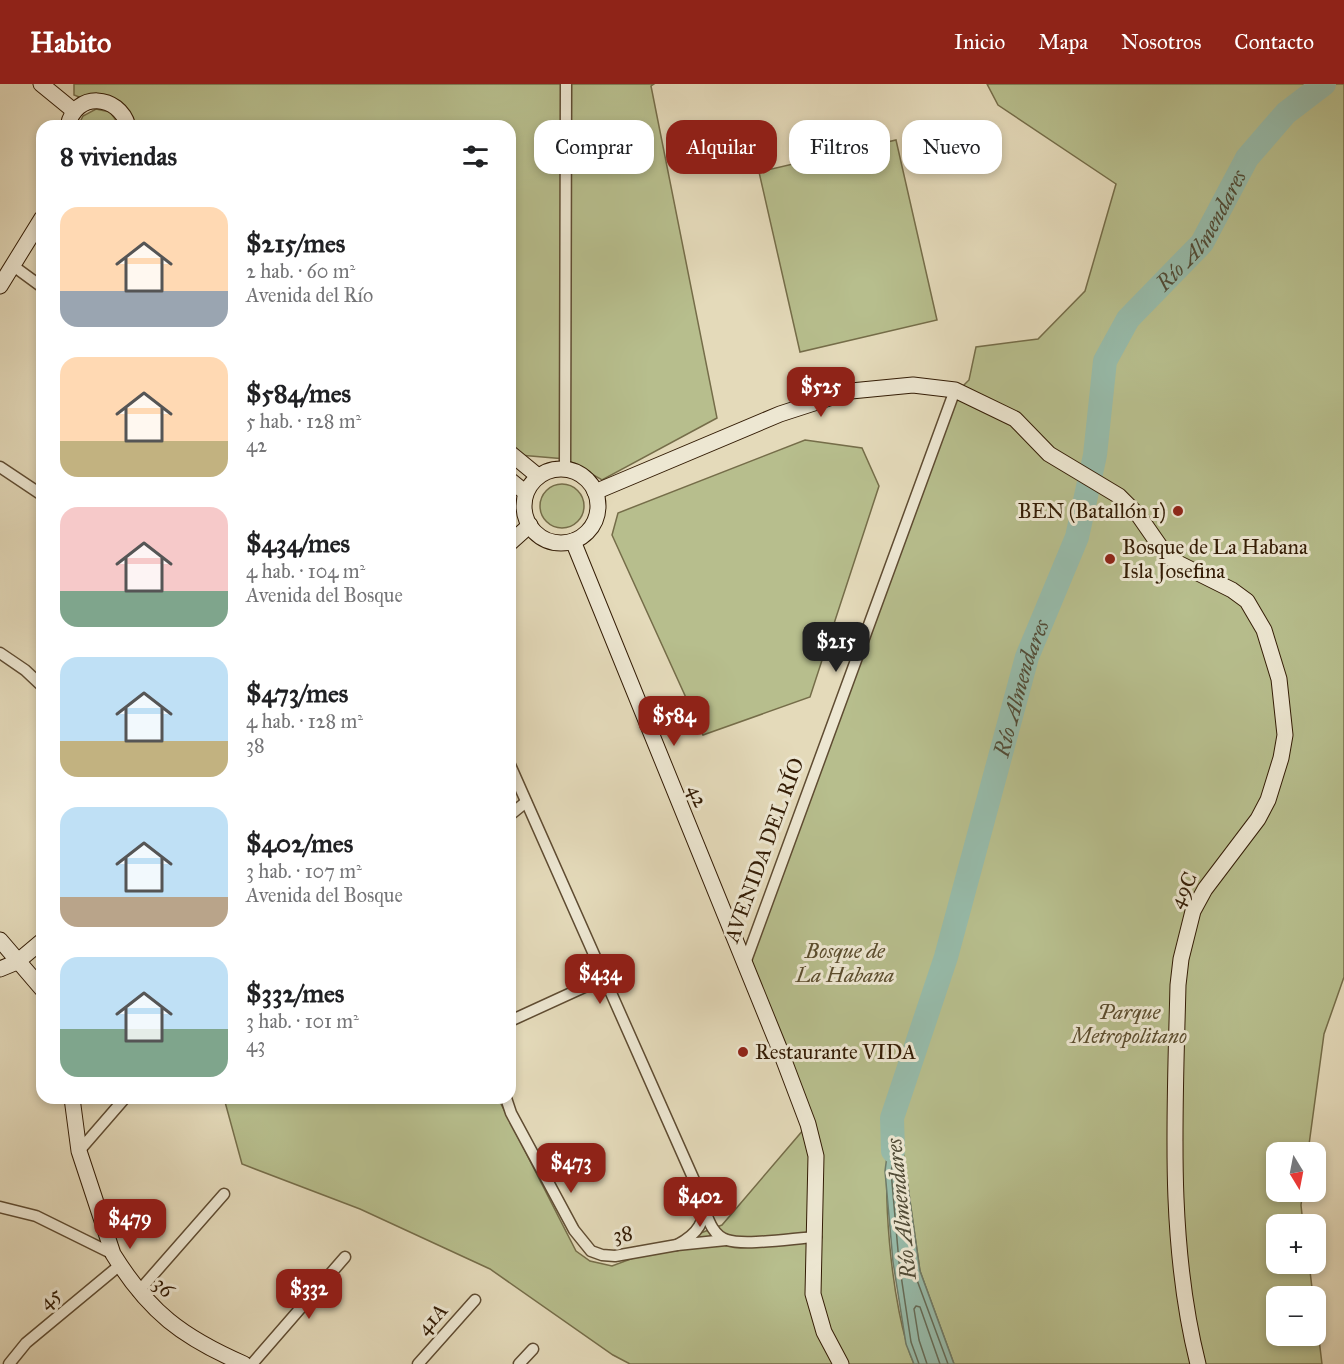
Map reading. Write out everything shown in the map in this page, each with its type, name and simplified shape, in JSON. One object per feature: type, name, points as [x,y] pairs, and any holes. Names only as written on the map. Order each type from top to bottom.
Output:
[{"type":"street","points":[[41,84],[74,111]]},
{"type":"street","points":[[565,469],[566,84]]},
{"type":"street","points":[[70,120],[74,111],[89,102],[108,101],[118,108],[125,120]]},
{"type":"street","points":[[0,286],[36,227]]},
{"type":"street","points":[[12,265],[36,282]]},
{"type":"street","name":"49C","points":[[595,492],[780,414],[851,391],[913,385],[955,390],[1015,419],[1048,454],[1119,496],[1139,516],[1160,547],[1174,561],[1232,590],[1252,606],[1268,642],[1284,709],[1285,735],[1281,758],[1268,800],[1244,840],[1205,889],[1193,911],[1181,959],[1177,1023],[1178,1235],[1181,1283],[1198,1364]]},
{"type":"street","name":"AVENIDA DEL RÍO","points":[[841,1364],[824,1332],[813,1294],[816,1156],[808,1125],[780,1050],[744,966],[955,390]]},
{"type":"street","points":[[516,458],[538,476]]},
{"type":"street","points":[[0,467],[36,491]]},
{"type":"street","points":[[565,469],[583,477],[595,492],[598,504],[594,521],[583,535],[573,541],[549,541],[540,537],[530,525],[524,506],[526,493],[538,476],[565,469]]},
{"type":"street","points":[[516,485],[526,493]]},
{"type":"street","points":[[516,538],[530,525]]},
{"type":"street","name":"42","points":[[573,541],[744,966]]},
{"type":"street","points":[[0,653],[36,680]]},
{"type":"street","points":[[516,779],[702,1198],[711,1228],[726,1240]]},
{"type":"street","points":[[516,810],[526,802]]},
{"type":"street","points":[[0,940],[36,983]]},
{"type":"street","points":[[0,969],[17,962],[36,946]]},
{"type":"street","points":[[516,1018],[603,978]]},
{"type":"street","name":"36","points":[[73,1104],[79,1151],[117,1259],[138,1292],[187,1336],[204,1347],[244,1364]]},
{"type":"street","points":[[79,1151],[119,1104]]},
{"type":"street","name":"38","points":[[509,1104],[574,1230],[591,1251],[602,1256],[726,1240],[758,1241],[816,1237]]},
{"type":"street","points":[[138,1292],[224,1194]]},
{"type":"street","points":[[0,1207],[36,1216],[117,1259]]},
{"type":"street","points":[[677,1245],[689,1239],[698,1229],[705,1211]]},
{"type":"street","points":[[252,1364],[345,1257]]},
{"type":"street","name":"45","points":[[9,1364],[26,1343],[117,1259]]},
{"type":"street","name":"41A","points":[[418,1364],[475,1300]]},
{"type":"street","points":[[519,1364],[533,1349]]},
{"type":"green space","points":[[74,84],[654,84],[651,86],[666,161],[666,174],[668,174],[717,418],[602,480],[566,459],[516,453],[516,120],[128,120],[127,116],[74,95]]},
{"type":"green space","points":[[987,84],[1344,84],[1344,977],[1324,1034],[1309,1142],[1266,1142],[1266,1202],[1301,1202],[1302,1214],[1266,1214],[1266,1274],[1310,1274],[1312,1286],[1266,1286],[1266,1346],[1320,1346],[1322,1364],[954,1364],[920,1271],[903,1152],[892,1119],[887,1173],[889,1243],[899,1311],[914,1364],[630,1364],[613,1355],[490,1269],[360,1209],[242,1164],[226,1104],[501,1104],[576,1251],[590,1261],[612,1266],[722,1225],[804,1129],[744,966],[956,393],[969,380],[976,347],[1038,339],[1085,291],[1116,184],[998,105]]},
{"type":"green space","points":[[96,109],[110,112],[116,120],[81,120],[83,116]]},
{"type":"green space","points":[[896,140],[937,320],[800,352],[759,174],[777,174],[777,168],[789,165],[789,174],[890,174],[890,141]]},
{"type":"green space","points":[[805,440],[862,448],[879,486],[810,697],[703,735],[612,535],[618,513]]},
{"type":"green space","points":[[562,484],[577,491],[584,506],[577,521],[562,528],[547,521],[540,506],[547,491]]},
{"type":"water","points":[[892,1118],[903,1152],[920,1271],[954,1364],[914,1364],[906,1344],[893,1262],[885,1171]]},
{"type":"waterway","name":"Río Almendares","points":[[893,1151],[892,1118],[946,957],[1027,657],[1077,537],[1095,455],[1105,361],[1128,319],[1202,243],[1247,158],[1286,113],[1324,84]]},
{"type":"place","name":"BEN (Batallón 1)","points":[[1178,511]]},
{"type":"place","name":"Bosque de La Habana Isla Josefina","points":[[1110,559]]},
{"type":"place","name":"Restaurante VIDA","points":[[743,1052]]},
{"type":"park label","name":"Bosque de La Habana","points":[[845,963]]},
{"type":"park label","name":"Parque Metropolitano","points":[[1129,1024]]}]
